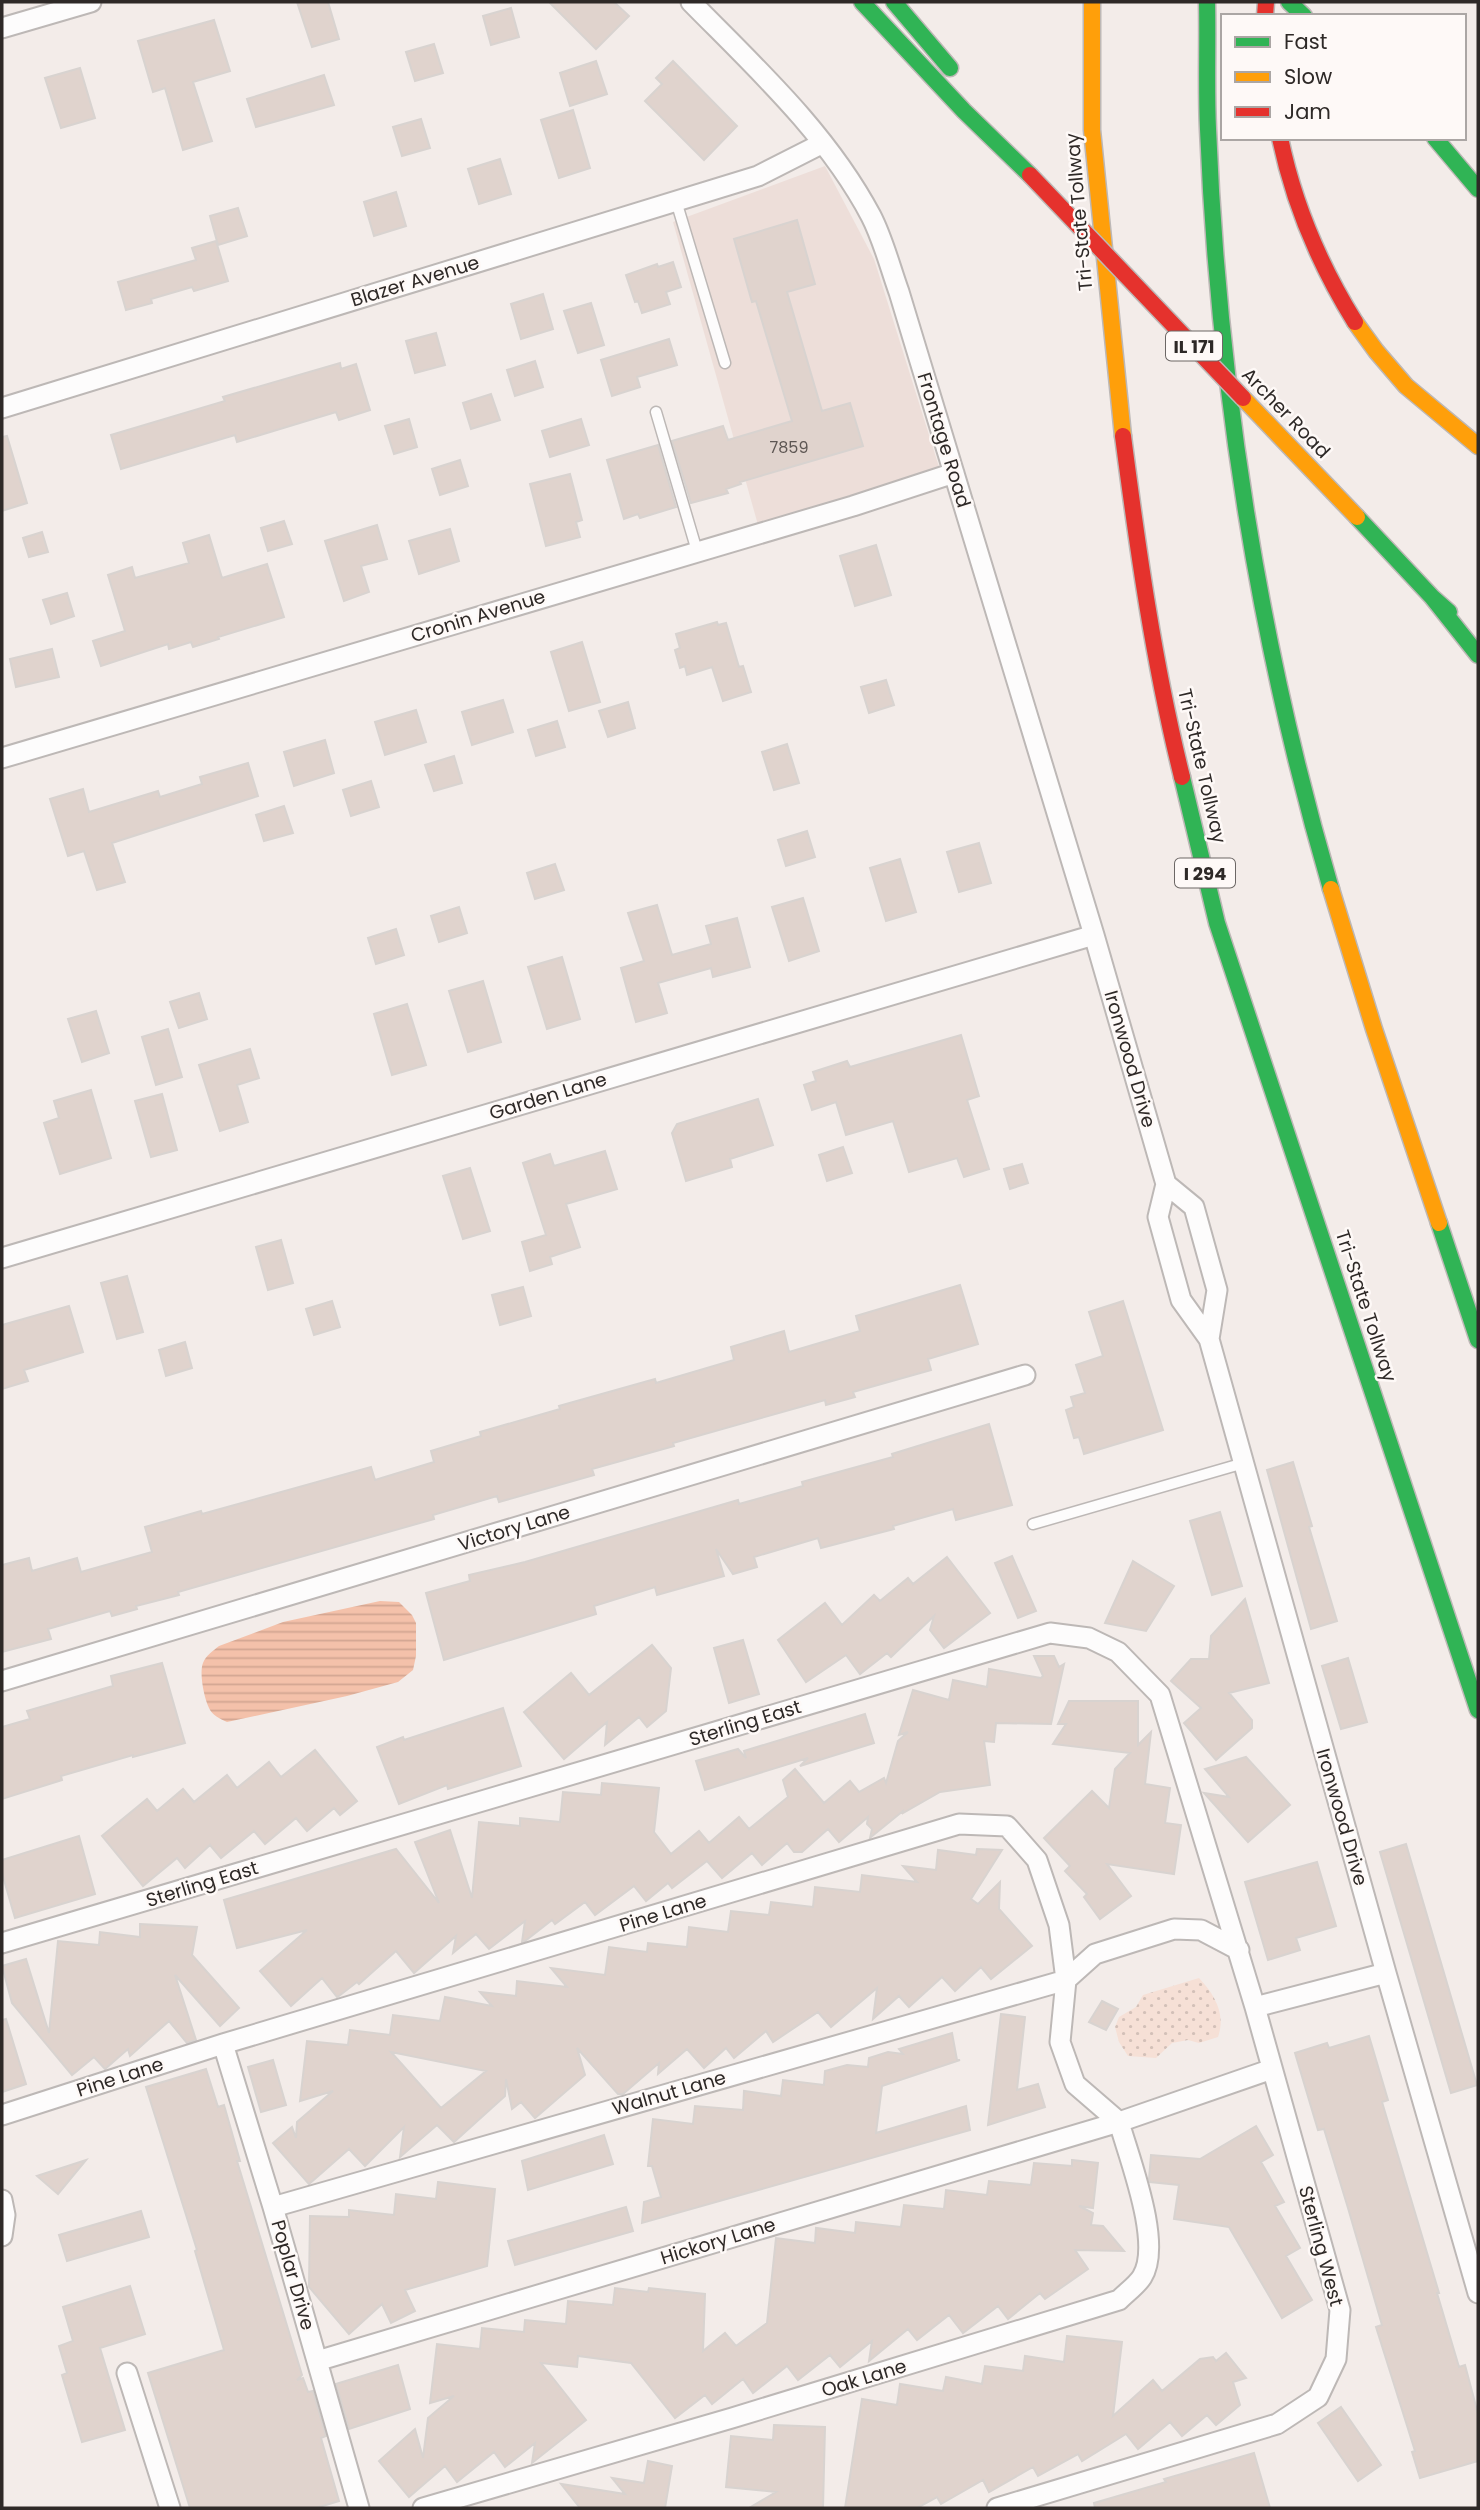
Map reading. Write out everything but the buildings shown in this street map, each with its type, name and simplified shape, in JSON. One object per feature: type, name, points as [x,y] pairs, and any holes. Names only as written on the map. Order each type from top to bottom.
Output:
[{"type":"main road","name":"Archer Road","points":[[862,2],[964,111],[1031,175],[1432,597],[1478,638]]},
{"type":"main road","points":[[894,2],[961,81]]},
{"type":"main road","name":"Tri-State Tollway","points":[[1091,2],[1092,130],[1122,431],[1140,568],[1167,717],[1217,923],[1478,1710]]},
{"type":"main road","points":[[1207,2],[1208,144],[1219,286],[1240,466],[1286,716],[1335,902],[1478,1340]]},
{"type":"main road","points":[[1289,2],[1302,14]]},
{"type":"main road","points":[[984,110],[1031,175]]},
{"type":"main road","points":[[1281,140],[1302,218],[1328,278],[1358,328],[1398,378],[1478,446]]},
{"type":"main road","points":[[1439,140],[1478,189]]},
{"type":"main road","points":[[1440,140],[1478,170]]},
{"type":"main road","points":[[1432,597],[1478,655]]},
{"type":"street","points":[[2,28],[91,2]]},
{"type":"street","name":"Frontage Road","points":[[691,2],[775,86],[823,143],[848,177],[872,218],[899,292],[1094,934]]},
{"type":"street","name":"Blazer Avenue","points":[[2,408],[758,176],[823,143]]},
{"type":"street","name":"Cronin Avenue","points":[[2,758],[853,506],[954,473]]},
{"type":"street","name":"Ironwood Drive","points":[[1094,934],[1166,1184],[1158,1217],[1181,1300],[1209,1339],[1478,2293]]},
{"type":"street","name":"Garden Lane","points":[[2,1258],[1094,934]]},
{"type":"street","name":"Ironwood Drive","points":[[1166,1184],[1194,1207],[1217,1290],[1209,1339]]},
{"type":"street","name":"Victory Lane","points":[[2,1681],[1025,1375]]},
{"type":"street","name":"Sterling East","points":[[2,1944],[1050,1633],[1089,1639],[1118,1652],[1160,1695],[1255,2007]]},
{"type":"street","name":"Pine Lane","points":[[2,2115],[223,2043],[959,1824],[1007,1826],[1037,1860],[1059,1925],[1066,1980],[1060,2042],[1075,2084],[1119,2122]]},
{"type":"street","points":[[1066,1980],[1095,1954],[1174,1929],[1201,1930],[1238,1950]]},
{"type":"street","points":[[1255,2007],[1386,1973]]},
{"type":"street","name":"Walnut Lane","points":[[273,2207],[1066,1980]]},
{"type":"street","name":"Sterling West","points":[[997,2508],[1277,2424],[1318,2397],[1336,2359],[1340,2310],[1255,2007]]},
{"type":"street","name":"Poplar Drive","points":[[223,2043],[359,2508]]},
{"type":"street","points":[[1119,2122],[1272,2069]]},
{"type":"street","name":"Hickory Lane","points":[[317,2361],[1119,2122]]},
{"type":"street","name":"Oak Lane","points":[[423,2508],[732,2418],[1119,2300],[1143,2276],[1150,2246],[1143,2206],[1119,2122]]},
{"type":"street","points":[[2,2200],[5,2215],[2,2236]]},
{"type":"street","points":[[127,2373],[170,2508]]},
{"type":"lane","points":[[676,200],[725,363]]},
{"type":"lane","points":[[656,412],[697,551]]},
{"type":"lane","points":[[1033,1524],[1244,1463]]},
{"type":"shaded area","points":[[825,166],[874,259],[939,467],[758,525],[673,222]]},
{"type":"shaded area","points":[[380,1601],[399,1602],[416,1623],[416,1656],[413,1670],[398,1682],[227,1722],[210,1710],[204,1692],[202,1667],[210,1653],[219,1646],[283,1622]]},
{"type":"shaded area","points":[[1199,1978],[1218,2005],[1221,2020],[1218,2037],[1199,2043],[1188,2040],[1172,2043],[1156,2058],[1128,2056],[1119,2042],[1115,2027],[1119,2017],[1136,2007],[1143,1995]]},
{"type":"traffic: fast","points":[[862,2],[964,111],[1030,175]]},
{"type":"traffic: fast","points":[[894,2],[950,68]]},
{"type":"traffic: fast","points":[[1207,2],[1207,113],[1213,225],[1232,417],[1263,608],[1305,796],[1331,889]]},
{"type":"traffic: fast","points":[[1289,2],[1302,14]]},
{"type":"traffic: fast","points":[[1437,140],[1478,189]]},
{"type":"traffic: fast","points":[[1357,517],[1449,612]]},
{"type":"traffic: fast","points":[[1432,597],[1478,655]]},
{"type":"traffic: fast","points":[[1182,777],[1217,923],[1478,1710]]},
{"type":"traffic: fast","points":[[1439,1223],[1478,1340]]},
{"type":"traffic: slow","points":[[1092,2],[1092,130],[1123,436]]},
{"type":"traffic: slow","points":[[1355,322],[1406,386],[1478,446]]},
{"type":"traffic: slow","points":[[1243,398],[1357,517]]},
{"type":"traffic: slow","points":[[1331,889],[1374,1029],[1439,1223]]},
{"type":"traffic: jam","points":[[1265,14],[1266,2]]},
{"type":"traffic: jam","points":[[1280,140],[1309,233],[1355,322]]},
{"type":"traffic: jam","points":[[1030,175],[1243,398]]},
{"type":"traffic: jam","points":[[1123,436],[1155,650],[1182,777]]}]
